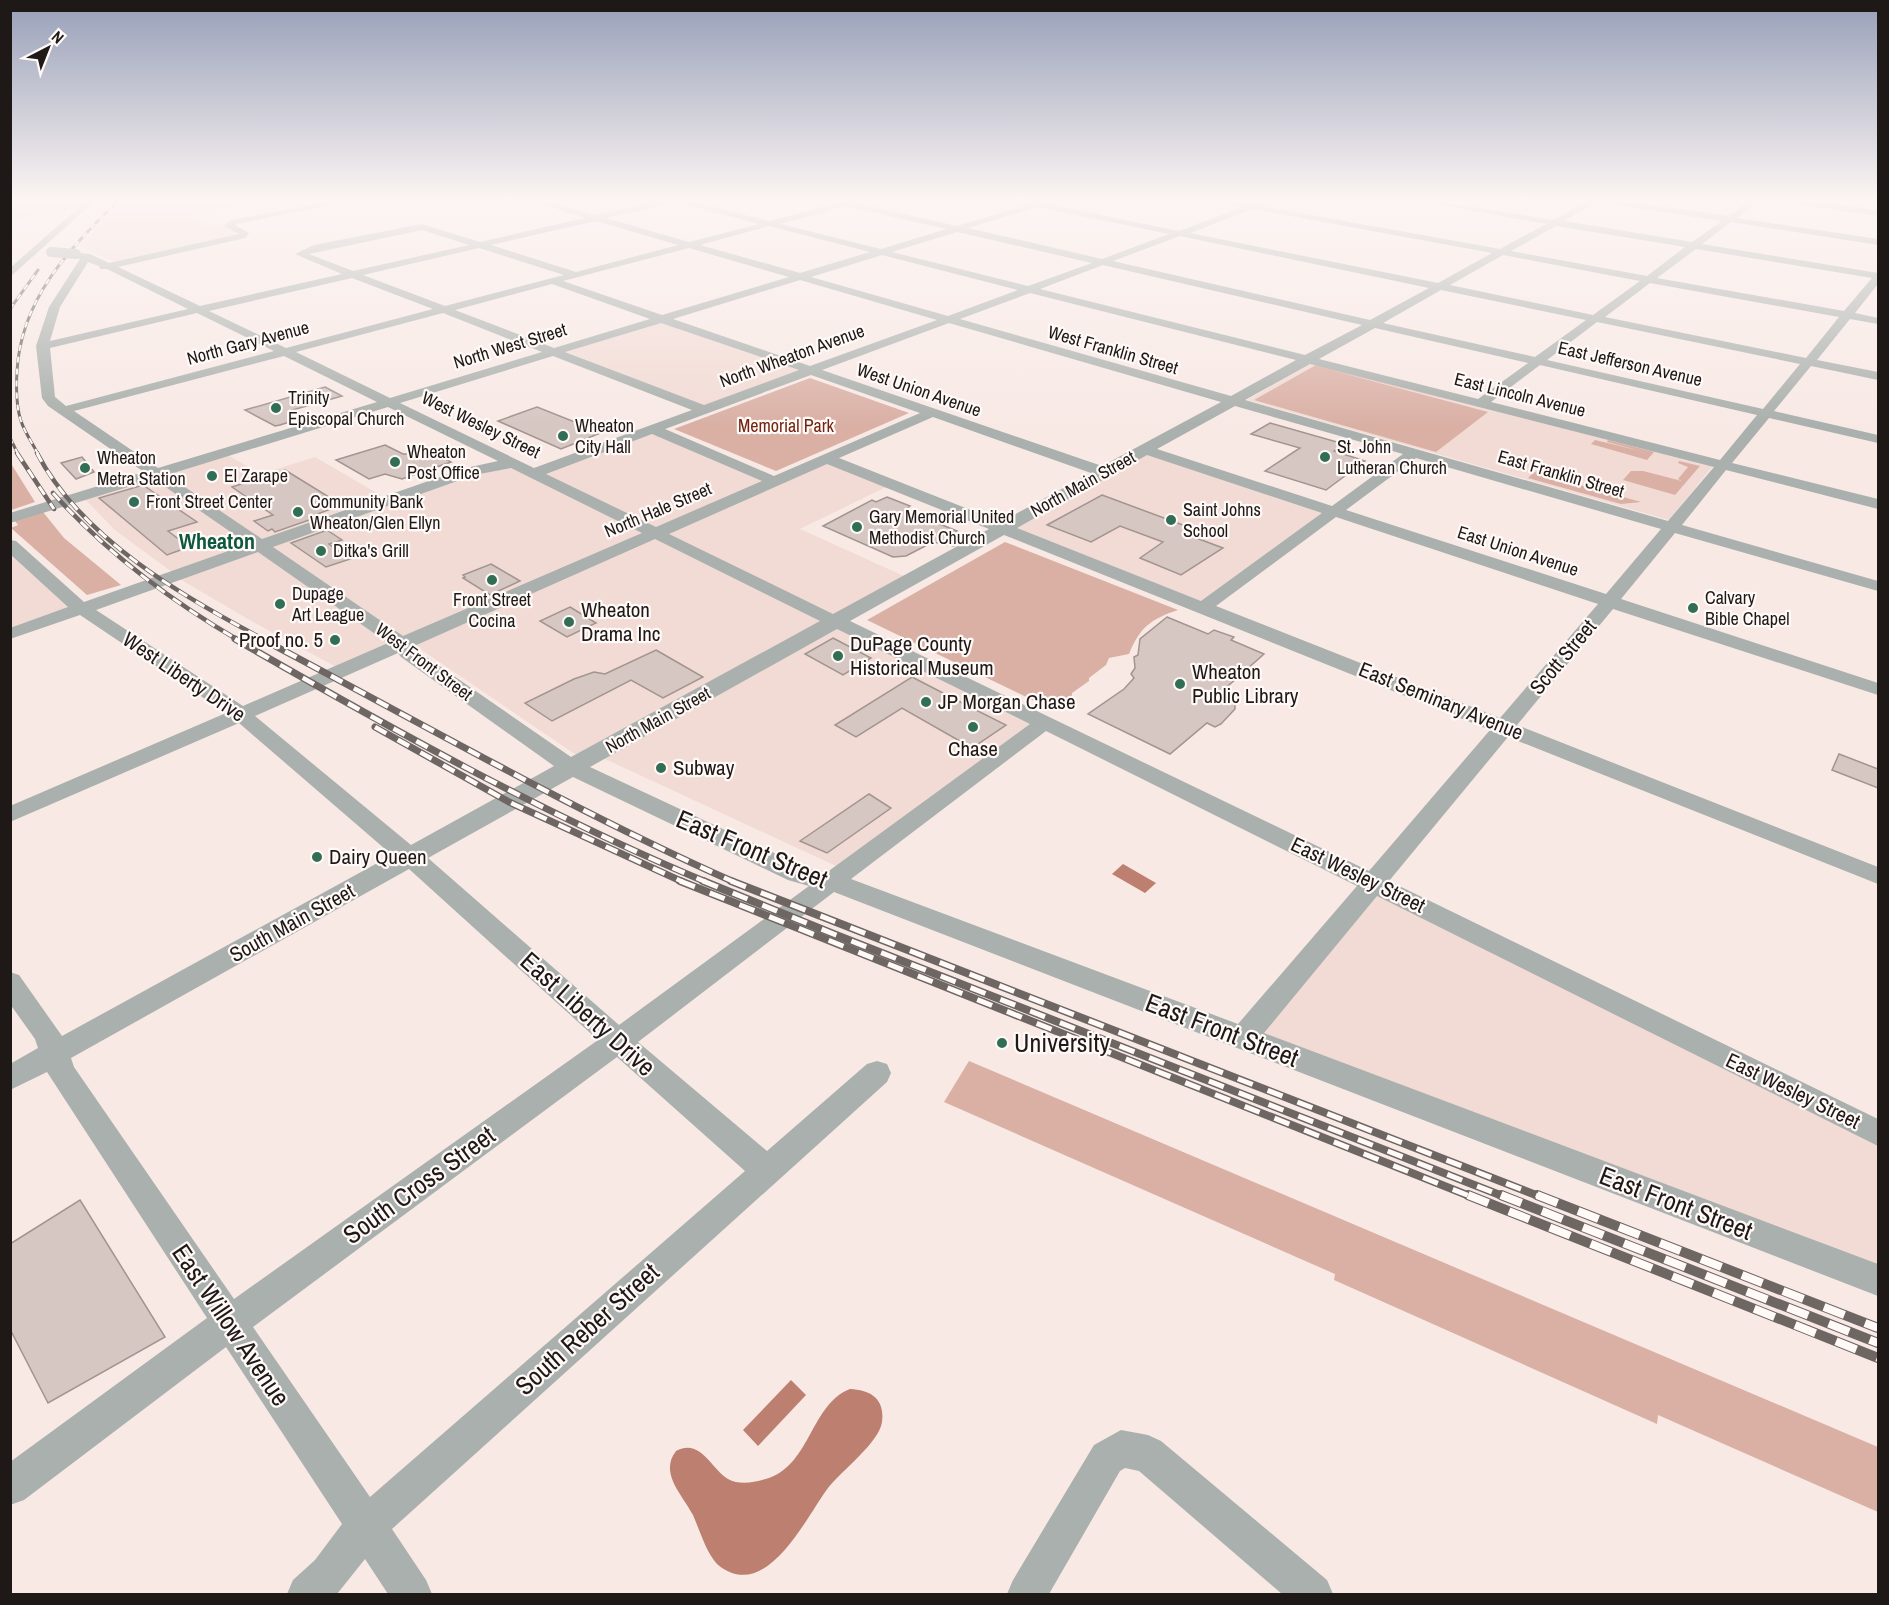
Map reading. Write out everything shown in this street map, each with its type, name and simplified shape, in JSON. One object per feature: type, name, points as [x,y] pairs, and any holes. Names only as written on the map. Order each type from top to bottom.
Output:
[{"type":"street","name":"West Front Street","points":[[72,276],[53,306],[42,346],[49,398],[394,638],[408,653],[573,767]]},
{"type":"street","name":"West Wesley Street","points":[[128,276],[835,621]]},
{"type":"street","points":[[42,346],[343,276]]},
{"type":"street","points":[[356,276],[704,410]]},
{"type":"street","name":"North Gary Avenue","points":[[64,410],[572,276]]},
{"type":"street","name":"West Franklin Street","points":[[793,276],[1233,401]]},
{"type":"street","name":"North West Street","points":[[10,518],[801,276]]},
{"type":"street","name":"East Lincoln Avenue","points":[[980,276],[1878,504]]},
{"type":"street","name":"North Wheaton Avenue","points":[[534,473],[1066,276]]},
{"type":"street","name":"East Jefferson Avenue","points":[[1164,276],[1878,439]]},
{"type":"street","points":[[1389,276],[1878,376]]},
{"type":"street","name":"North Main Street","points":[[573,767],[1457,276]]},
{"type":"street","points":[[1633,276],[1878,321]]},
{"type":"street","points":[[1481,403],[1654,276]]},
{"type":"street","name":"Scott Street","points":[[1243,1038],[1673,527],[1878,277]]},
{"type":"street","name":"West Union Avenue","points":[[552,281],[1104,472]]},
{"type":"street","name":"East Franklin Street","points":[[1233,401],[1878,586]]},
{"type":"street","name":"North Hale Street","points":[[10,814],[242,715],[931,413]]},
{"type":"street","points":[[652,429],[774,481]]},
{"type":"street","name":"East Union Avenue","points":[[1145,450],[1878,689]]},
{"type":"street","points":[[1205,606],[1415,452]]},
{"type":"street","name":"East Seminary Avenue","points":[[828,459],[1205,606],[1878,876]]},
{"type":"street","points":[[10,634],[471,471],[513,463]]},
{"type":"street","name":"West Liberty Drive","points":[[10,545],[82,609],[220,697],[411,857]]},
{"type":"street","name":"East Wesley Street","points":[[835,621],[1373,883],[1878,1133]]},
{"type":"street","name":"South Cross Street","points":[[10,1486],[618,1041],[1044,723]]},
{"type":"street","name":"South Main Street","points":[[10,1078],[573,767]]},
{"type":"street","name":"East Front Street","points":[[573,767],[797,874],[865,894],[1878,1280]]},
{"type":"street","name":"East Liberty Drive","points":[[411,857],[766,1170]]},
{"type":"street","name":"East Willow Avenue","points":[[10,982],[47,1034],[62,1073],[412,1594]]},
{"type":"street","name":"South Reber Street","points":[[307,1594],[329,1574],[365,1527],[877,1072]]},
{"type":"street","points":[[1027,1594],[1107,1458],[1121,1449],[1148,1454],[1313,1594]]},
{"type":"shaded area","points":[[661,320],[803,371],[706,407],[562,350]]},
{"type":"shaded area","points":[[1311,363],[1713,466],[1669,520],[1247,400]]},
{"type":"shaded area","points":[[648,432],[765,481],[654,530],[540,473]]},
{"type":"shaded area","name":"Saint Johns School","points":[[1146,452],[1329,512],[1204,602],[1009,528]]},
{"type":"shaded area","points":[[226,454],[261,474],[315,457],[382,496],[262,540],[164,473]]},
{"type":"shaded area","points":[[827,462],[888,486],[800,529],[906,577],[835,616],[663,532]]},
{"type":"shaded area","points":[[511,466],[825,621],[579,757],[267,545],[472,473]]},
{"type":"shaded area","points":[[156,476],[249,544],[172,572],[115,530],[84,498]]},
{"type":"shaded area","points":[[257,550],[392,646],[340,669],[178,578]]},
{"type":"shaded area","points":[[11,553],[72,608],[10,630]]},
{"type":"shaded area","points":[[834,626],[1034,724],[836,866],[603,758]]},
{"type":"shaded area","points":[[1123,864],[1156,883],[1145,893],[1112,874]]},
{"type":"shaded area","points":[[1379,891],[1878,1140],[1878,1266],[1257,1035]]},
{"type":"shaded area","points":[[791,1380],[806,1395],[758,1446],[743,1430]]},
{"type":"shaded area","points":[[850,1389],[864,1391],[879,1402],[882,1422],[874,1439],[828,1488],[782,1553],[767,1566],[751,1574],[735,1574],[717,1564],[706,1547],[693,1515],[671,1475],[671,1459],[676,1451],[692,1448],[705,1456],[722,1474],[733,1481],[748,1483],[769,1478],[794,1460],[827,1407]]},
{"type":"green space","points":[[1316,365],[1462,403],[1327,369],[1488,412],[1436,452],[1254,400]]},
{"type":"green space","name":"Memorial Park","points":[[810,378],[909,413],[776,471],[674,429]]},
{"type":"green space","points":[[1595,440],[1645,452],[1607,442],[1608,440],[1654,452],[1647,460],[1591,444]]},
{"type":"green space","points":[[1679,461],[1700,466],[1675,495],[1623,480],[1631,471],[1643,471],[1682,481],[1678,479],[1688,467],[1678,463]]},
{"type":"green space","points":[[10,462],[35,502],[11,510],[10,510]]},
{"type":"green space","points":[[1534,472],[1641,502],[1621,504],[1528,478]]},
{"type":"green space","points":[[43,512],[64,538],[121,585],[87,595],[11,528],[18,525],[14,520]]},
{"type":"green space","points":[[1005,542],[1178,610],[1148,625],[1129,654],[1109,658],[1106,665],[1072,693],[1072,698],[1055,711],[867,620]]},
{"type":"green space","points":[[969,1061],[1878,1447],[1878,1512],[1658,1415],[1657,1424],[1334,1280],[1335,1274],[944,1102]]},
{"type":"building","name":"Trinity Episcopal Church","points":[[325,387],[342,396],[289,411],[302,418],[280,425],[275,426],[245,410]]},
{"type":"building","points":[[537,407],[590,428],[586,429],[598,434],[561,449],[498,421]]},
{"type":"building","name":"St. John Lutheran Church","points":[[1270,423],[1344,444],[1334,451],[1365,461],[1326,490],[1265,471],[1300,448],[1251,434]]},
{"type":"building","name":"Wheaton Post Office","points":[[385,445],[403,454],[414,454],[428,449],[451,462],[402,479],[385,474],[369,479],[336,460]]},
{"type":"building","name":"Wheaton Metra Station","points":[[82,457],[94,472],[76,479],[61,463]]},
{"type":"building","points":[[285,470],[342,505],[275,532],[272,529],[268,531],[254,521],[273,515],[232,487]]},
{"type":"building","points":[[143,485],[197,522],[168,531],[189,547],[167,555],[99,498]]},
{"type":"building","name":"Saint Johns School","points":[[1102,495],[1199,531],[1191,536],[1223,548],[1181,575],[1140,558],[1163,542],[1120,526],[1091,542],[1047,525]]},
{"type":"building","name":"Gary Memorial United Methodist Church","points":[[887,497],[910,506],[905,510],[957,531],[953,534],[965,540],[954,546],[933,542],[906,556],[893,557],[823,526],[872,500],[876,502]]},
{"type":"building","name":"Ditka's Grill","points":[[327,530],[342,540],[329,544],[350,559],[326,567],[291,543]]},
{"type":"building","name":"Front Street Cocina","points":[[491,564],[520,581],[490,595],[463,578],[465,577],[463,575]]},
{"type":"building","name":"Wheaton Drama Inc","points":[[570,607],[596,623],[567,637],[540,621]]},
{"type":"building","name":"Wheaton Public Library","points":[[1167,617],[1208,634],[1214,630],[1234,637],[1231,640],[1264,654],[1228,686],[1235,702],[1235,709],[1221,724],[1215,727],[1207,723],[1170,754],[1088,714],[1124,689],[1134,678],[1131,674],[1135,668],[1134,657],[1138,655],[1140,639]]},
{"type":"building","name":"DuPage County Historical Museum","points":[[833,638],[871,658],[843,675],[805,654]]},
{"type":"building","points":[[656,650],[703,677],[663,698],[631,680],[552,721],[525,703],[574,679],[594,672],[605,674]]},
{"type":"building","points":[[912,677],[1006,725],[972,748],[902,708],[856,737],[835,725]]},
{"type":"building","points":[[1839,754],[1878,769],[1878,788],[1832,770]]},
{"type":"building","points":[[869,794],[891,808],[827,853],[800,841]]},
{"type":"building","points":[[80,1200],[165,1337],[48,1403],[10,1329],[10,1244]]},
{"type":"railway","points":[[10,309],[34,276]]},
{"type":"railway","points":[[38,454],[21,421],[18,409],[17,371],[20,345],[28,321],[38,298],[52,276]]},
{"type":"railway","points":[[10,438],[18,454]]},
{"type":"railway","points":[[17,453],[54,509]]},
{"type":"railway","points":[[37,453],[56,484],[107,538],[168,584],[265,640]]},
{"type":"railway","points":[[53,493],[95,536],[140,574],[187,608],[238,640]]},
{"type":"railway","points":[[235,639],[467,768],[585,828],[706,882]]},
{"type":"railway","points":[[262,639],[496,765],[734,882]]},
{"type":"railway","points":[[375,727],[509,802],[683,882]]},
{"type":"railway","points":[[680,881],[1472,1197]]},
{"type":"railway","points":[[703,881],[1505,1197]]},
{"type":"railway","points":[[731,881],[1541,1197]]},
{"type":"railway","points":[[1468,1195],[1878,1358]]},
{"type":"railway","points":[[1501,1195],[1878,1343]]},
{"type":"railway","points":[[1537,1195],[1878,1328]]},
{"type":"place","name":"Trinity Episcopal Church","points":[[276,408]]},
{"type":"place","name":"Wheaton City Hall","points":[[563,436]]},
{"type":"place","name":"St. John Lutheran Church","points":[[1325,457]]},
{"type":"place","name":"Wheaton Post Office","points":[[395,462]]},
{"type":"place","name":"Wheaton Metra Station","points":[[85,468]]},
{"type":"place","name":"El Zarape","points":[[212,476]]},
{"type":"place","name":"Front Street Center","points":[[134,502]]},
{"type":"place","name":"Community Bank Wheaton/Glen Ellyn","points":[[298,512]]},
{"type":"place","name":"Saint Johns School","points":[[1171,520]]},
{"type":"place","name":"Gary Memorial United Methodist Church","points":[[857,527]]},
{"type":"place","name":"Ditka's Grill","points":[[321,551]]},
{"type":"place","name":"Front Street Cocina","points":[[492,580]]},
{"type":"place","name":"Dupage Art League","points":[[280,604]]},
{"type":"place","name":"Calvary Bible Chapel","points":[[1693,608]]},
{"type":"place","name":"Wheaton Drama Inc","points":[[569,622]]},
{"type":"place","name":"Proof no. 5","points":[[335,640]]},
{"type":"place","name":"DuPage County Historical Museum","points":[[838,656]]},
{"type":"place","name":"Wheaton Public Library","points":[[1180,684]]},
{"type":"place","name":"JP Morgan Chase","points":[[926,702]]},
{"type":"place","name":"Chase","points":[[973,727]]},
{"type":"place","name":"Subway","points":[[661,768]]},
{"type":"place","name":"Dairy Queen","points":[[317,857]]},
{"type":"place","name":"University","points":[[1002,1043]]},
{"type":"district","name":"Wheaton","points":[[217,541]]}]
